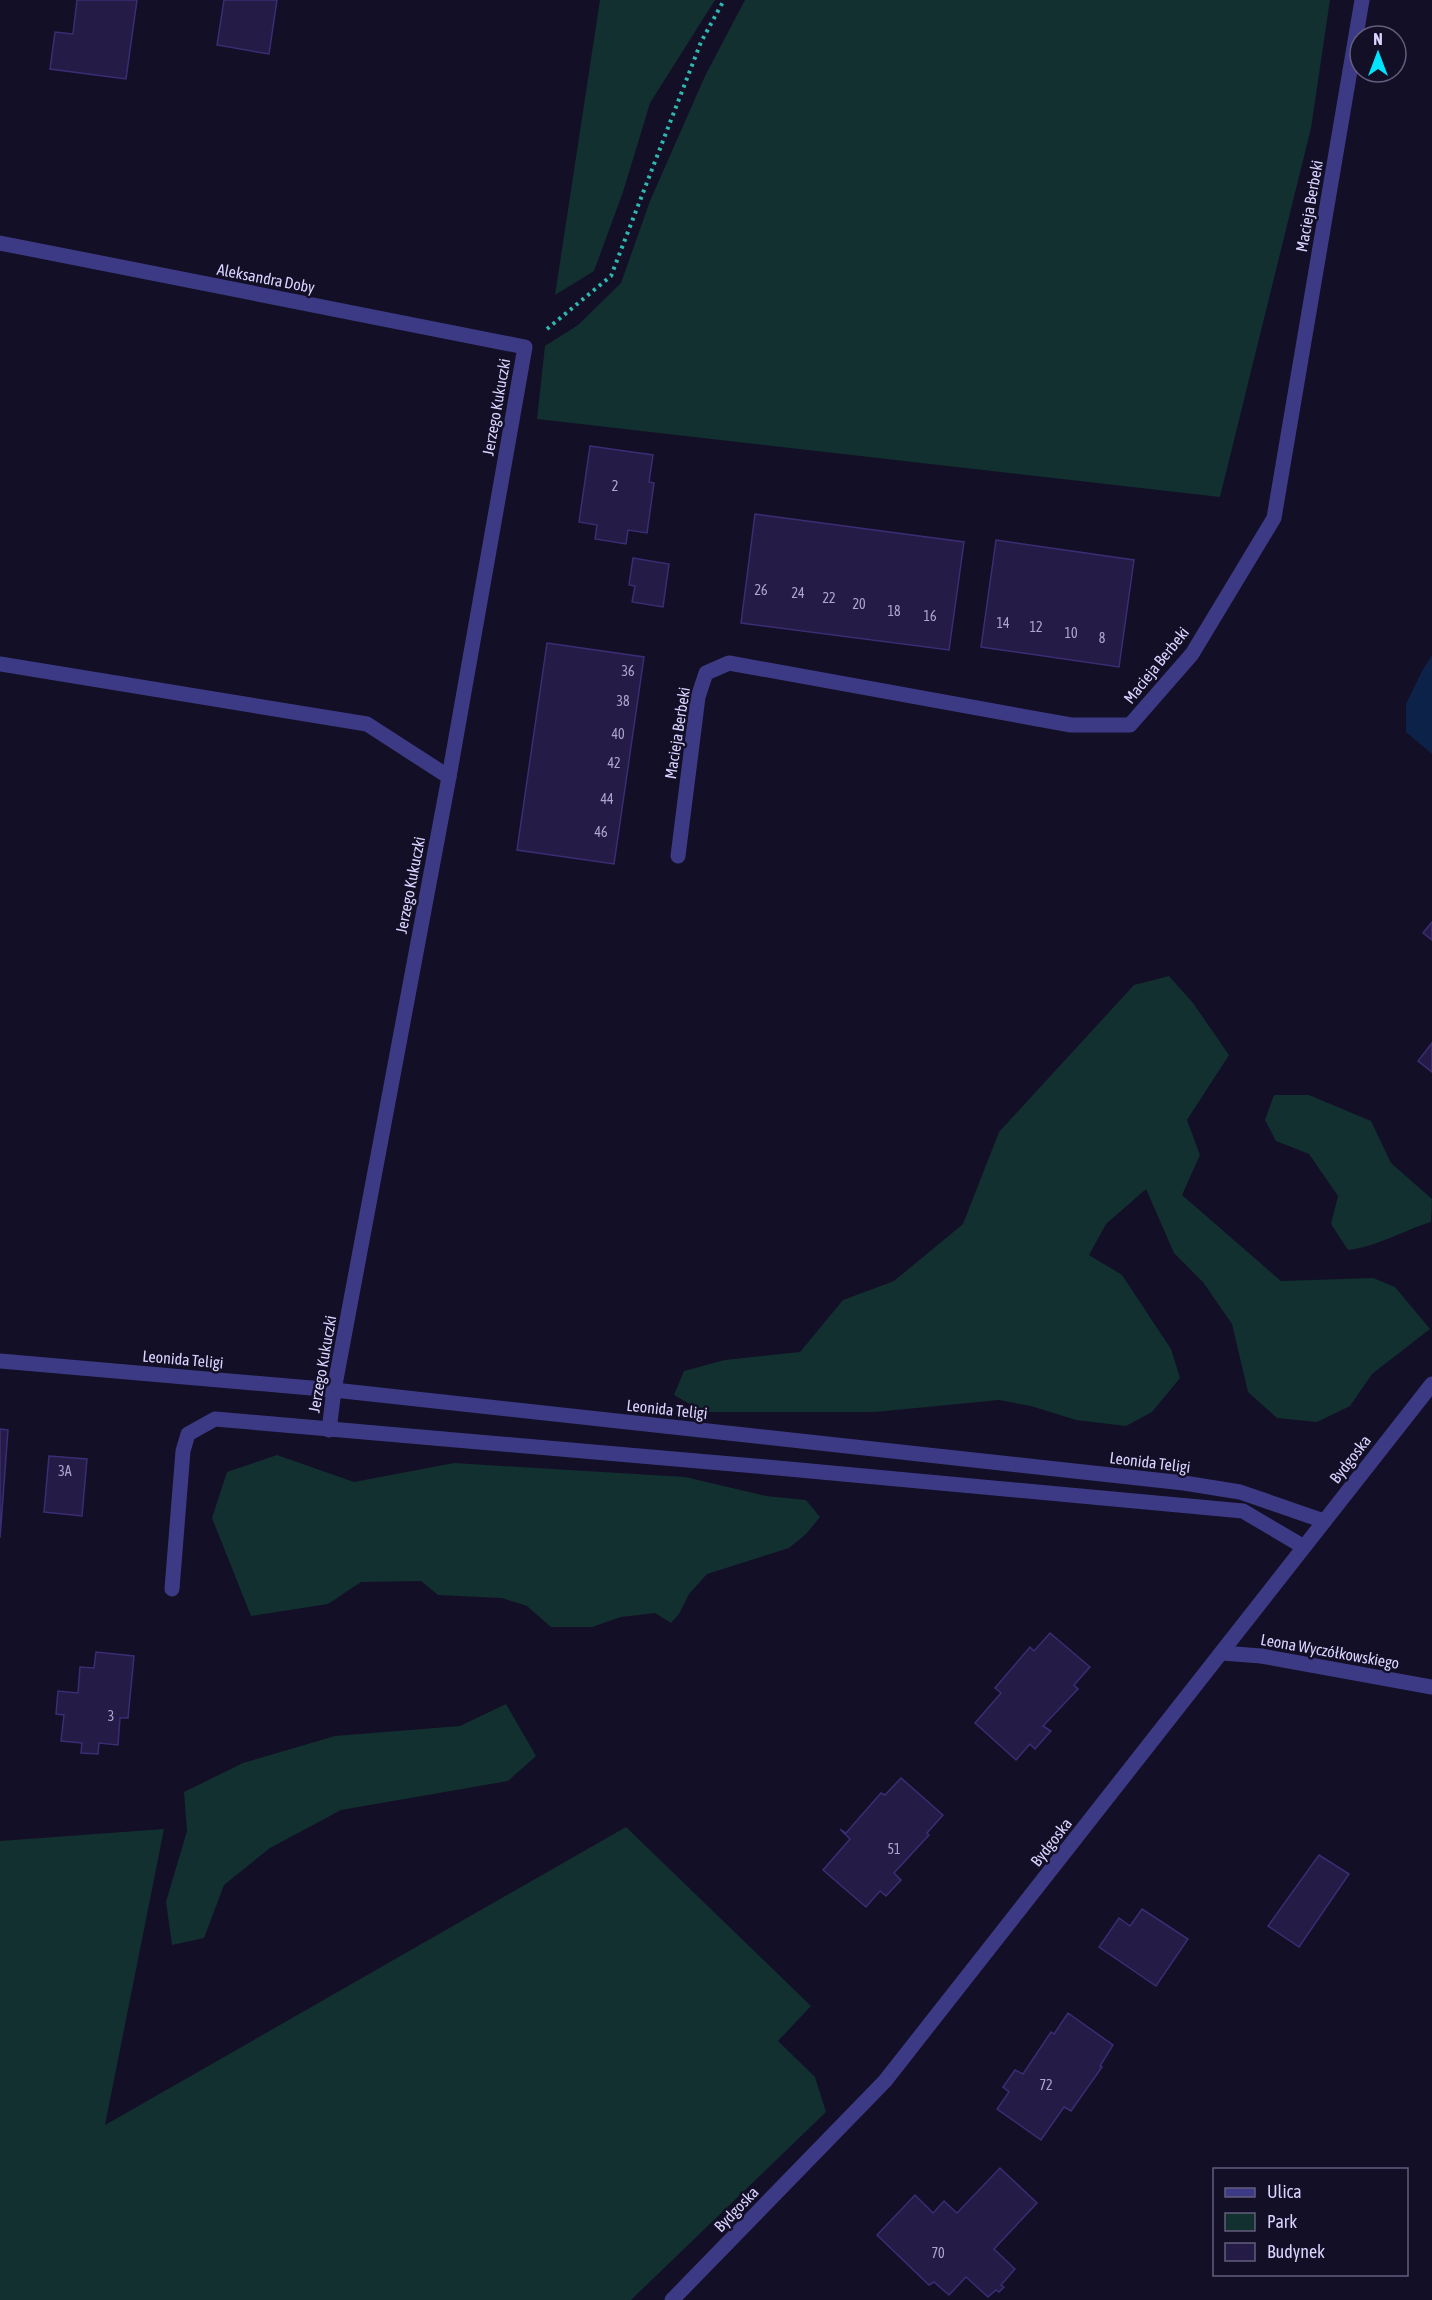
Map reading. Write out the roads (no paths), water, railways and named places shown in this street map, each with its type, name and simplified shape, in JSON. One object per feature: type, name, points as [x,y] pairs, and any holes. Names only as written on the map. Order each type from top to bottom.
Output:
[{"type":"street","name":"Macieja Berbeki","points":[[678,856],[698,697],[706,673],[729,663],[1071,725],[1130,725],[1192,654],[1274,518],[1362,0]]},
{"type":"street","name":"Aleksandra Doby","points":[[0,243],[525,347]]},
{"type":"street","name":"Jerzego Kukuczki","points":[[329,1430],[334,1390],[449,777],[525,347]]},
{"type":"street","points":[[0,664],[368,724],[449,777]]},
{"type":"street","name":"Leonida Teligi","points":[[0,1361],[334,1390],[1184,1483],[1240,1492],[1324,1521]]},
{"type":"street","name":"Bydgoska","points":[[672,2300],[885,2081],[1432,1384]]},
{"type":"street","points":[[172,1589],[183,1450],[188,1434],[215,1419],[778,1467],[1243,1511],[1304,1547]]},
{"type":"street","name":"Leona Wyczółkowskiego","points":[[1222,1653],[1261,1656],[1432,1687]]},
{"type":"water","points":[[1432,655],[1432,754],[1406,732],[1406,704]]}]
